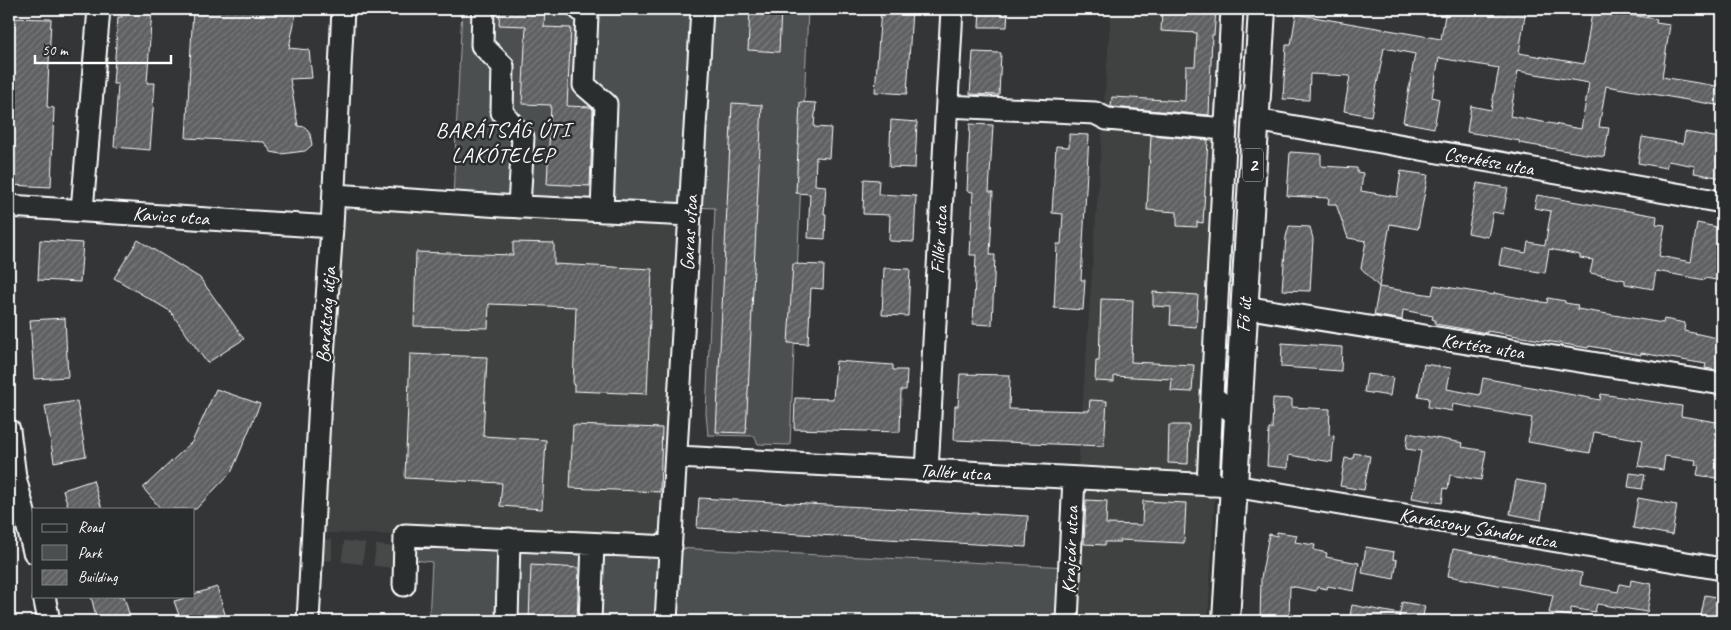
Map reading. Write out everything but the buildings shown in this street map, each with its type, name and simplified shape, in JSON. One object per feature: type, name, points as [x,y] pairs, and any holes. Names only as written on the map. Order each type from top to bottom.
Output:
[{"type":"main road","name":"Fő út","points":[[1226,621],[1262,9]]},
{"type":"street","points":[[82,210],[99,9]]},
{"type":"street","name":"Barátság útja","points":[[308,621],[334,195],[342,9]]},
{"type":"street","points":[[484,9],[482,45],[502,66],[502,112],[523,137],[519,207]]},
{"type":"street","points":[[579,9],[587,15],[584,85],[606,104],[602,211]]},
{"type":"street","name":"Garas utca","points":[[666,621],[702,9]]},
{"type":"street","name":"Fillér utca","points":[[927,471],[952,9]]},
{"type":"street","points":[[1208,485],[1232,9]]},
{"type":"street","points":[[946,106],[1095,113],[1107,119],[1225,129]]},
{"type":"street","name":"Cserkész utca","points":[[1256,120],[1722,202]]},
{"type":"street","points":[[334,195],[519,207],[690,215]]},
{"type":"street","name":"Kavics utca","points":[[9,206],[332,227]]},
{"type":"street","name":"Kertész utca","points":[[1244,307],[1722,384]]},
{"type":"street","points":[[1212,396],[1238,416]]},
{"type":"street","points":[[9,430],[15,477],[32,544]]},
{"type":"street","name":"Tallér utca","points":[[677,457],[1234,486]]},
{"type":"street","name":"Krajcár utca","points":[[1068,621],[1074,478]]},
{"type":"street","name":"Karácsony Sándor utca","points":[[1234,486],[1722,569]]},
{"type":"street","points":[[404,585],[405,535],[670,547]]},
{"type":"street","points":[[507,621],[509,539]]},
{"type":"street","points":[[590,621],[593,544]]},
{"type":"street","points":[[44,598],[49,621]]},
{"type":"shaded area","points":[[1111,9],[1241,9],[1208,621],[1056,621],[1062,497],[1078,468]]},
{"type":"shaded area","points":[[347,191],[694,207],[682,541],[323,533]]},
{"type":"green space","points":[[462,9],[808,9],[790,445],[758,444],[754,436],[708,435],[706,413],[715,208],[453,198]]},
{"type":"green space","points":[[405,535],[1070,567],[1067,621],[429,621],[432,562],[405,559]]},
{"type":"tunnel","points":[[311,550],[334,550],[405,559]]},
{"type":"district","name":"BARÁTSÁG ÚTI LAKÓTELEP","points":[[503,142]]}]
